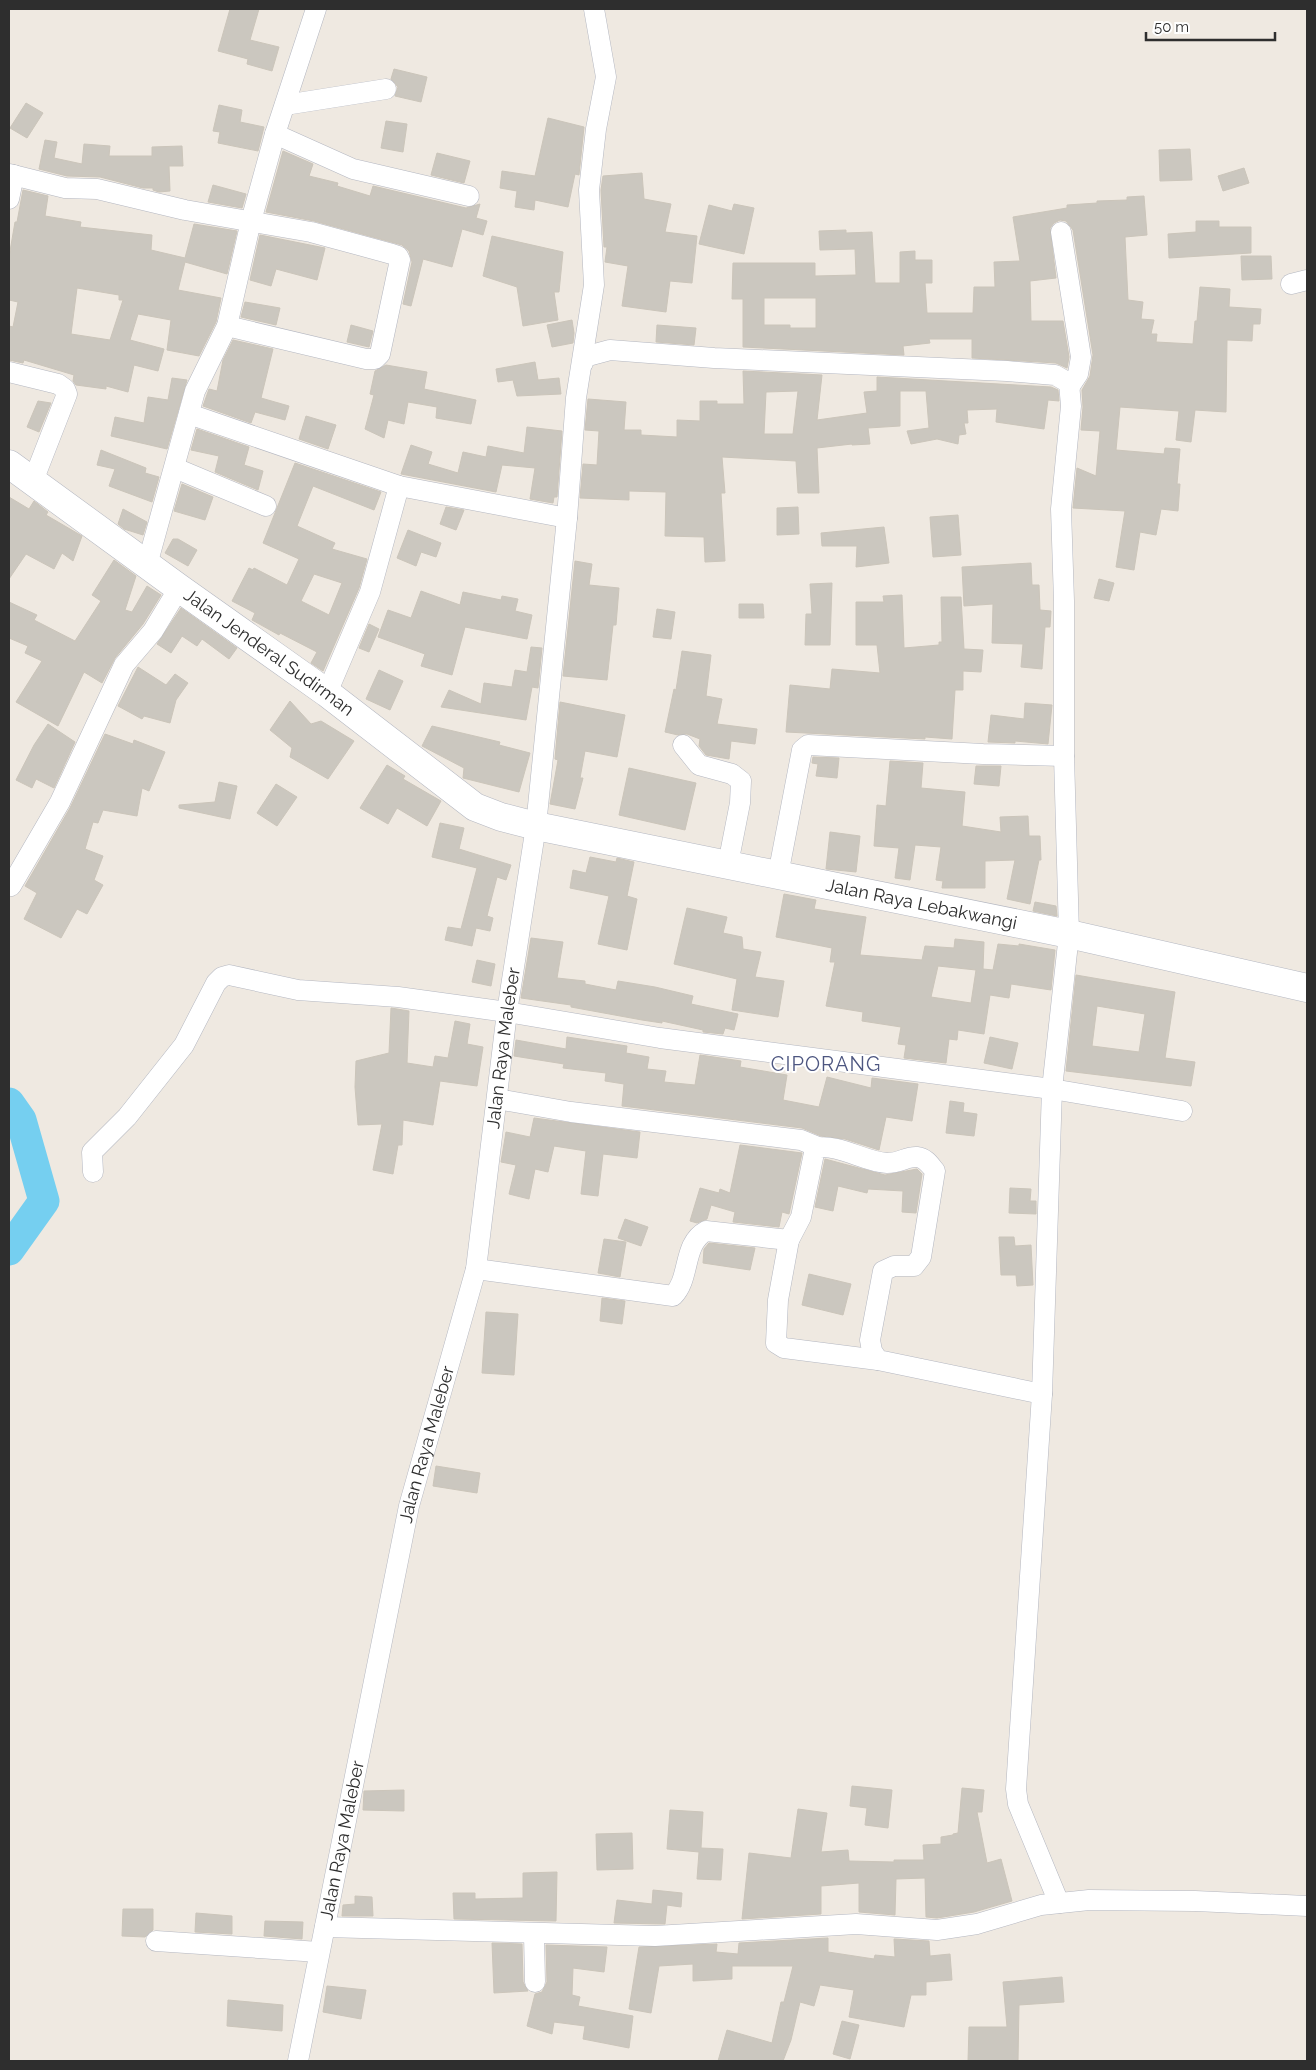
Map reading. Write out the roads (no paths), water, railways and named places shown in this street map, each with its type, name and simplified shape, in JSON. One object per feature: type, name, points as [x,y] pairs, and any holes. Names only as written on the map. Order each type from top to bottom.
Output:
[{"type":"main road","name":"Jalan Jenderal Sudirman","points":[[9,464],[178,588],[327,693],[475,807],[501,817],[536,826]]},
{"type":"main road","name":"Jalan Raya Lebakwangi","points":[[536,826],[1069,934],[1307,988]]},
{"type":"street","points":[[147,565],[195,391],[227,326],[251,221],[275,134],[316,9]]},
{"type":"street","name":"Jalan Raya Maleber","points":[[298,2061],[409,1506],[476,1269],[507,1012],[536,826],[567,518],[576,398],[594,285],[589,190],[596,129],[606,77],[594,9]]},
{"type":"street","points":[[285,105],[386,89]]},
{"type":"street","points":[[275,134],[353,169],[469,196]]},
{"type":"street","points":[[9,198],[12,175],[65,188],[97,189],[185,210],[311,232],[398,256],[400,260],[380,354],[375,359],[366,359],[227,326]]},
{"type":"street","points":[[1061,232],[1081,357],[1078,374],[1070,386]]},
{"type":"street","points":[[583,363],[584,357],[610,350],[714,358],[1055,375],[1069,383],[1070,386],[1071,406],[1061,508],[1064,601],[1064,756],[1069,934],[1052,1089],[1042,1394],[1017,1796],[1059,1903]]},
{"type":"street","points":[[9,372],[58,384],[66,389],[66,394],[33,481]]},
{"type":"street","points":[[189,414],[399,486],[567,518]]},
{"type":"street","points":[[175,468],[266,506]]},
{"type":"street","points":[[327,693],[370,592],[399,486]]},
{"type":"street","points":[[12,886],[60,802],[124,665],[152,631],[178,588]]},
{"type":"street","points":[[683,745],[699,764],[732,774],[741,782],[740,803],[728,864]]},
{"type":"street","points":[[778,875],[802,750],[808,745],[1064,756]]},
{"type":"street","points":[[93,1172],[92,1152],[126,1117],[184,1045],[216,983],[222,977],[229,975],[298,990],[398,997],[507,1012],[660,1038],[1052,1089],[1182,1111]]},
{"type":"street","points":[[497,1099],[571,1112],[801,1140],[818,1147],[840,1150],[885,1163],[900,1162],[909,1157],[925,1159],[935,1171],[921,1257],[914,1266],[894,1266],[883,1271],[870,1340],[872,1351],[878,1360]]},
{"type":"street","points":[[818,1147],[815,1148],[801,1217],[789,1240],[778,1300],[776,1343],[792,1350],[878,1360],[1042,1394]]},
{"type":"street","points":[[476,1269],[673,1296],[680,1286],[692,1243],[697,1236],[706,1231],[789,1240]]},
{"type":"street","points":[[325,1927],[655,1936],[856,1924],[937,1930],[977,1924],[1041,1905],[1089,1900],[1195,1901],[1307,1906]]},
{"type":"street","points":[[534,1934],[535,1982]]},
{"type":"street","points":[[156,1941],[319,1952]]},
{"type":"waterway","points":[[9,1103],[21,1120],[44,1201],[9,1250]]},
{"type":"district","name":"CIPORANG","points":[[826,1064]]}]
